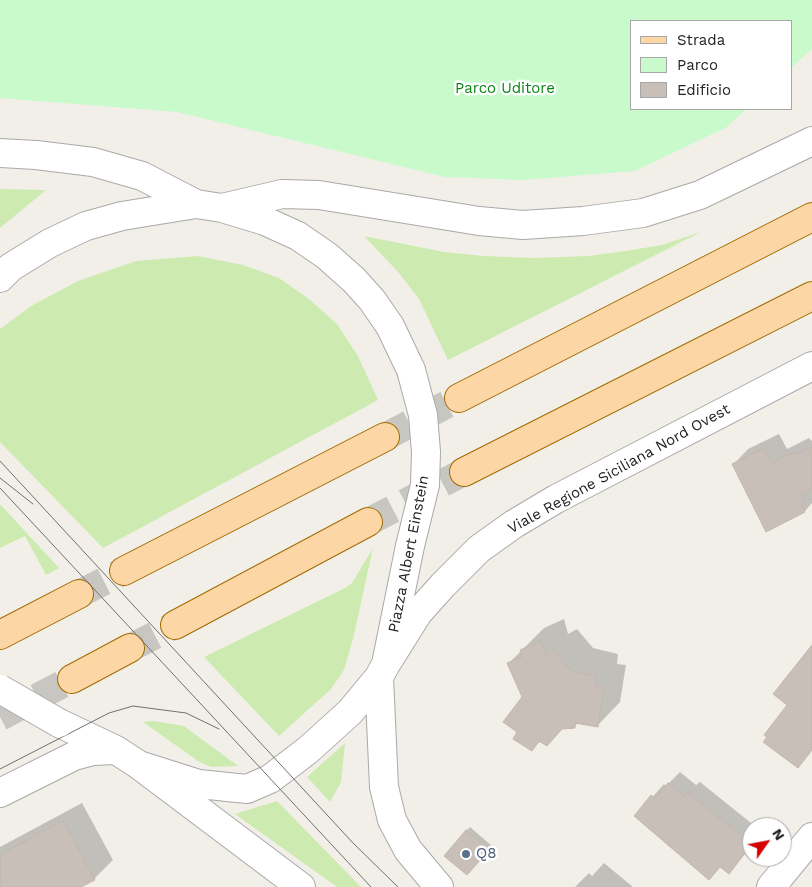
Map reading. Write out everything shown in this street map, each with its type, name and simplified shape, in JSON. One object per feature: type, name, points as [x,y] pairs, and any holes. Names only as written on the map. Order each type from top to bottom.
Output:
[{"type":"main road","points":[[459,398],[812,217]]},
{"type":"main road","points":[[464,472],[812,296]]},
{"type":"main road","points":[[124,571],[385,437]]},
{"type":"main road","points":[[175,625],[368,522]]},
{"type":"main road","points":[[0,635],[80,594]]},
{"type":"main road","points":[[72,679],[130,648]]},
{"type":"street","points":[[209,206],[282,194],[310,195],[380,204],[479,221],[523,224],[583,221],[643,213],[700,195],[812,141]]},
{"type":"street","name":"Piazza Albert Einstein","points":[[0,153],[93,162],[142,176],[209,206],[265,220],[298,236],[327,256],[354,280],[372,300],[390,326],[411,370],[423,415],[426,452],[425,485],[410,546],[401,602],[383,671],[328,733],[285,768],[257,786],[223,788],[199,784],[139,765]]},
{"type":"street","name":"Piazza Albert Einstein","points":[[4,271],[50,243],[86,226],[122,216],[209,206]]},
{"type":"street","name":"Viale Regione Siciliana Nord Ovest","points":[[383,671],[418,613],[443,585],[479,550],[514,524],[556,500],[812,366]]},
{"type":"street","points":[[383,671],[384,787],[392,820],[408,850],[439,887]]},
{"type":"street","name":"Piazza Albert Einstein","points":[[0,689],[59,723],[116,750],[139,765],[301,887]]},
{"type":"street","points":[[0,793],[74,756],[92,751],[116,750]]},
{"type":"street","points":[[771,887],[812,837]]},
{"type":"green space","name":"Parco Uditore","points":[[0,0],[812,0],[812,49],[792,67],[792,20],[630,20],[630,110],[745,110],[727,127],[635,171],[523,180],[445,177],[177,112],[0,98]]},
{"type":"green space","points":[[0,189],[46,190],[0,228]]},
{"type":"green space","points":[[701,232],[448,360],[419,299],[399,273],[364,236],[444,252],[534,258],[589,256],[625,251],[662,245]]},
{"type":"green space","points":[[198,256],[243,265],[279,278],[309,299],[337,324],[358,356],[378,400],[103,548],[0,442],[0,329],[31,306],[78,281],[136,261]]},
{"type":"green space","points":[[0,504],[59,568],[46,575],[25,536],[0,548]]},
{"type":"green space","points":[[373,548],[354,635],[344,670],[331,689],[279,736],[204,657],[345,588],[352,583]]},
{"type":"green space","points":[[154,721],[184,726],[238,766],[211,767],[198,761],[143,722]]},
{"type":"green space","points":[[345,743],[341,782],[330,802],[307,777]]},
{"type":"green space","points":[[277,801],[361,887],[337,887],[235,814]]},
{"type":"building","points":[[812,447],[812,488],[801,494],[805,501],[801,503],[805,512],[766,532],[732,464],[764,448],[772,463],[794,452],[796,455]]},
{"type":"building","points":[[541,641],[546,656],[554,651],[571,671],[596,676],[595,686],[604,687],[598,727],[575,723],[575,728],[562,729],[547,746],[539,741],[532,751],[513,739],[517,732],[503,722],[522,697],[507,663],[522,657],[520,650]]},
{"type":"building","points":[[812,645],[812,750],[798,768],[763,742],[767,737],[764,735],[787,705],[773,694]]},
{"type":"building","points":[[668,783],[684,796],[687,792],[742,836],[742,857],[729,874],[720,867],[709,880],[634,816],[651,795],[655,798]]},
{"type":"building","points":[[63,821],[95,880],[81,887],[0,887],[0,855]]},
{"type":"building","points":[[466,830],[489,850],[467,875],[444,856]]},
{"type":"tunnel","points":[[385,437],[459,398]]},
{"type":"tunnel","points":[[368,522],[464,472]]},
{"type":"tunnel","points":[[79,594],[124,571]]},
{"type":"tunnel","points":[[130,648],[175,625]]},
{"type":"tunnel","points":[[0,717],[72,679]]},
{"type":"tram line","points":[[0,461],[353,843],[398,887]]},
{"type":"tram line","points":[[0,478],[33,504]]},
{"type":"tram line","points":[[0,488],[371,887]]},
{"type":"tram line","points":[[0,769],[109,713],[133,706],[186,713],[219,729]]},
{"type":"place","name":"Q8","points":[[466,854]]}]
